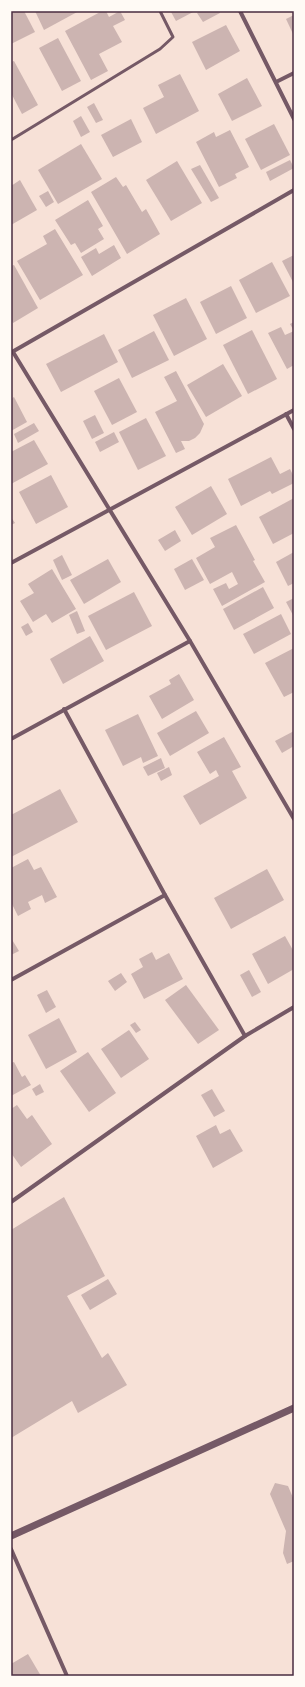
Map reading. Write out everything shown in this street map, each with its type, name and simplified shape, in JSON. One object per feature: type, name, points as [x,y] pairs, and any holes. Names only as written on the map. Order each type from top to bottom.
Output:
[{"type":"street","points":[[240,11],[294,120]]},
{"type":"street","points":[[276,82],[294,73]]},
{"type":"street","points":[[294,190],[12,352],[190,641],[294,819]]},
{"type":"street","points":[[11,563],[294,410]]},
{"type":"street","points":[[286,414],[294,428]]},
{"type":"street","points":[[11,739],[190,641]]},
{"type":"street","points":[[64,709],[165,895],[245,1036]]},
{"type":"street","points":[[11,980],[165,895]]},
{"type":"street","points":[[11,1202],[245,1036],[294,1007]]},
{"type":"street","points":[[11,1536],[294,1408]]},
{"type":"street","points":[[11,1549],[67,1676]]},
{"type":"lane","points":[[11,140],[160,49],[173,38],[160,11]]},
{"type":"building","points":[[11,11],[24,11],[35,32],[11,44]]},
{"type":"building","points":[[35,11],[79,11],[44,30]]},
{"type":"building","points":[[102,11],[106,11],[109,17],[120,11],[125,20],[113,26],[122,42],[99,54],[108,71],[91,80],[65,31]]},
{"type":"building","points":[[195,11],[176,21],[171,12]]},
{"type":"building","points":[[200,11],[220,11],[220,13],[203,22],[197,13]]},
{"type":"building","points":[[294,15],[294,36],[286,19]]},
{"type":"building","points":[[226,25],[240,51],[206,70],[192,42]]},
{"type":"building","points":[[58,38],[81,81],[62,91],[39,48]]},
{"type":"building","points":[[14,61],[38,105],[22,114],[11,93],[11,62]]},
{"type":"building","points":[[180,74],[199,111],[156,134],[143,108],[164,97],[158,85]]},
{"type":"building","points":[[247,78],[262,106],[232,121],[218,94]]},
{"type":"building","points":[[94,103],[103,120],[96,123],[87,107]]},
{"type":"building","points":[[81,116],[90,132],[81,137],[73,121]]},
{"type":"building","points":[[131,119],[142,142],[113,157],[101,135]]},
{"type":"building","points":[[274,124],[290,155],[261,170],[245,139]]},
{"type":"building","points":[[230,130],[249,167],[235,174],[237,178],[219,187],[196,142],[214,132],[216,137]]},
{"type":"building","points":[[81,144],[102,179],[58,204],[38,170]]},
{"type":"building","points":[[290,160],[294,168],[270,181],[266,172]]},
{"type":"building","points":[[177,161],[202,203],[171,221],[146,180]]},
{"type":"building","points":[[200,165],[219,198],[211,202],[191,169]]},
{"type":"building","points":[[116,177],[123,187],[126,185],[142,212],[146,209],[160,234],[127,254],[91,192]]},
{"type":"building","points":[[20,180],[37,210],[11,225],[11,186]]},
{"type":"building","points":[[48,191],[54,202],[46,207],[39,196]]},
{"type":"building","points":[[88,200],[103,226],[98,229],[104,239],[81,253],[75,243],[71,245],[55,220]]},
{"type":"building","points":[[55,229],[83,275],[40,300],[17,261],[47,244],[43,236]]},
{"type":"building","points":[[114,245],[121,258],[92,276],[81,257],[96,248],[99,254]]},
{"type":"building","points":[[294,255],[294,284],[282,261]]},
{"type":"building","points":[[272,262],[290,296],[256,313],[239,280]]},
{"type":"building","points":[[14,265],[38,308],[13,323],[11,319],[11,266]]},
{"type":"building","points":[[231,286],[247,318],[216,334],[200,302]]},
{"type":"building","points":[[186,298],[207,339],[174,356],[153,315]]},
{"type":"building","points":[[294,322],[294,331],[290,324]]},
{"type":"building","points":[[281,327],[285,335],[294,331],[294,365],[287,369],[268,333]]},
{"type":"building","points":[[252,330],[277,379],[248,394],[223,345]]},
{"type":"building","points":[[154,331],[169,360],[132,378],[118,350]]},
{"type":"building","points":[[104,334],[118,362],[61,392],[46,364]]},
{"type":"building","points":[[223,364],[242,396],[206,417],[187,385]]},
{"type":"building","points":[[176,371],[204,424],[200,433],[195,438],[189,441],[181,441],[185,449],[176,453],[155,412],[177,401],[164,377]]},
{"type":"building","points":[[119,378],[137,412],[112,425],[94,391]]},
{"type":"building","points":[[14,397],[27,422],[11,431],[11,399]]},
{"type":"building","points":[[95,415],[104,433],[92,439],[83,421]]},
{"type":"building","points":[[146,418],[166,456],[138,470],[119,432]]},
{"type":"building","points":[[34,423],[39,431],[18,443],[14,434]]},
{"type":"building","points":[[114,432],[119,442],[100,452],[95,442]]},
{"type":"building","points":[[34,440],[48,464],[11,484],[11,452]]},
{"type":"building","points":[[271,457],[280,474],[290,469],[294,477],[294,483],[272,494],[270,491],[241,506],[228,479]]},
{"type":"building","points":[[51,475],[68,507],[36,524],[19,492]]},
{"type":"building","points":[[211,486],[227,514],[192,535],[175,507]]},
{"type":"building","points":[[294,498],[294,533],[273,544],[259,517]]},
{"type":"building","points":[[11,517],[15,523],[11,525]]},
{"type":"building","points":[[236,525],[265,582],[222,606],[213,589],[226,583],[229,589],[238,584],[232,572],[210,584],[196,558],[215,547],[210,538]]},
{"type":"building","points":[[175,530],[181,541],[165,551],[158,540]]},
{"type":"building","points":[[294,552],[294,583],[288,586],[276,562]]},
{"type":"building","points":[[62,555],[72,575],[62,580],[53,560]]},
{"type":"building","points":[[108,559],[121,582],[84,604],[70,580]]},
{"type":"building","points":[[192,559],[204,580],[185,590],[174,569]]},
{"type":"building","points":[[52,569],[76,609],[52,623],[46,614],[33,622],[20,601],[34,593],[28,584]]},
{"type":"building","points":[[263,587],[274,608],[234,630],[223,609]]},
{"type":"building","points":[[134,592],[152,626],[106,650],[88,616]]},
{"type":"building","points":[[294,598],[294,617],[286,602]]},
{"type":"building","points":[[77,611],[85,631],[77,634],[69,615]]},
{"type":"building","points":[[281,614],[291,634],[254,654],[243,634]]},
{"type":"building","points":[[28,623],[33,632],[26,636],[21,627]]},
{"type":"building","points":[[90,636],[104,661],[63,684],[50,659]]},
{"type":"building","points":[[294,648],[294,692],[284,697],[265,663]]},
{"type":"building","points":[[179,674],[194,700],[162,719],[149,696],[171,684],[169,680]]},
{"type":"building","points":[[196,711],[209,733],[170,756],[157,733]]},
{"type":"building","points":[[138,714],[158,756],[143,763],[141,757],[123,766],[105,730]]},
{"type":"building","points":[[294,731],[294,746],[282,753],[275,741]]},
{"type":"building","points":[[224,737],[241,767],[232,771],[247,798],[200,825],[183,796],[219,776],[216,770],[210,774],[197,752]]},
{"type":"building","points":[[161,758],[165,768],[148,776],[143,767]]},
{"type":"building","points":[[169,767],[172,775],[161,781],[157,773]]},
{"type":"building","points":[[60,789],[78,822],[11,857],[11,815]]},
{"type":"building","points":[[28,859],[34,870],[41,867],[57,897],[45,903],[42,895],[28,902],[31,909],[18,916],[11,902],[11,868]]},
{"type":"building","points":[[267,869],[284,900],[231,929],[214,898]]},
{"type":"building","points":[[285,936],[294,952],[294,969],[268,984],[252,954]]},
{"type":"building","points":[[11,938],[19,951],[11,955]]},
{"type":"building","points":[[152,952],[156,960],[169,953],[183,979],[144,999],[131,974],[143,967],[139,959]]},
{"type":"building","points":[[249,970],[261,992],[252,997],[240,975]]},
{"type":"building","points":[[121,973],[127,982],[115,991],[108,981]]},
{"type":"building","points":[[186,985],[219,1030],[198,1044],[165,1000]]},
{"type":"building","points":[[47,990],[56,1007],[46,1013],[37,995]]},
{"type":"building","points":[[59,1018],[77,1052],[46,1069],[28,1035]]},
{"type":"building","points":[[135,1022],[141,1030],[136,1033],[130,1025]]},
{"type":"building","points":[[129,1030],[149,1059],[121,1078],[101,1049]]},
{"type":"building","points":[[88,1052],[116,1093],[89,1112],[60,1071]]},
{"type":"building","points":[[14,1062],[22,1077],[25,1075],[31,1085],[11,1096],[11,1063]]},
{"type":"building","points":[[40,1084],[44,1092],[36,1096],[32,1089]]},
{"type":"building","points":[[212,1089],[225,1111],[214,1117],[201,1095]]},
{"type":"building","points":[[17,1105],[27,1119],[32,1115],[52,1144],[21,1167],[11,1153],[11,1109]]},
{"type":"building","points":[[216,1125],[220,1134],[230,1129],[243,1151],[213,1168],[196,1136]]},
{"type":"building","points":[[64,1197],[105,1276],[67,1296],[102,1358],[108,1353],[127,1385],[78,1413],[72,1401],[11,1438],[11,1230]]},
{"type":"building","points":[[108,1279],[117,1294],[90,1310],[81,1295]]},
{"type":"building","points":[[275,1483],[288,1486],[294,1500],[294,1561],[287,1564],[283,1553],[286,1531],[270,1494]]},
{"type":"building","points":[[28,1654],[41,1676],[11,1676],[11,1664]]}]
